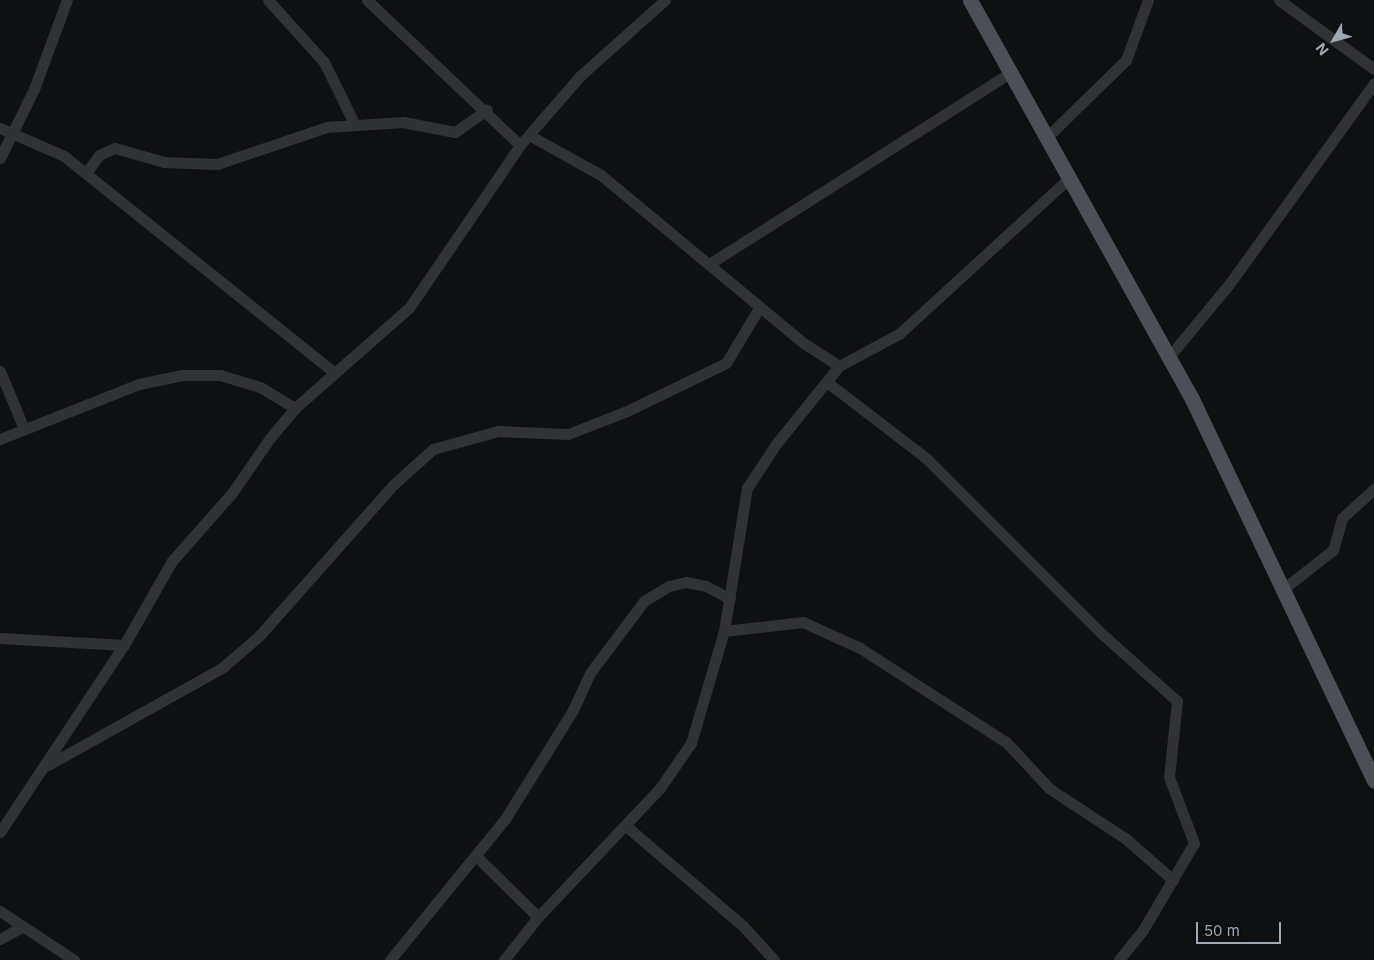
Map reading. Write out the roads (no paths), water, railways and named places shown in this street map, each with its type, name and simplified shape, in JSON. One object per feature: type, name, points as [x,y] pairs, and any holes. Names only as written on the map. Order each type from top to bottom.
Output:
[{"type":"main road","points":[[970,0],[1168,358],[1374,781]]},
{"type":"street","points":[[0,158],[15,134],[67,0]]},
{"type":"street","points":[[268,0],[324,62],[355,124]]},
{"type":"street","points":[[368,0],[487,110],[520,144]]},
{"type":"street","points":[[0,832],[48,765],[72,719],[124,645],[172,561],[295,408],[409,308],[520,144],[580,76],[665,0]]},
{"type":"street","points":[[1046,138],[1126,60],[1148,0]]},
{"type":"street","points":[[1279,0],[1374,69]]},
{"type":"street","points":[[709,264],[1011,72]]},
{"type":"street","points":[[1168,358],[1230,283],[1374,83]]},
{"type":"street","points":[[86,174],[99,155],[115,148],[164,162],[217,164],[312,131],[355,124],[403,122],[455,132],[487,110]]},
{"type":"street","points":[[0,128],[41,143],[86,174],[335,373]]},
{"type":"street","points":[[529,135],[601,175],[760,308],[839,366]]},
{"type":"street","points":[[504,960],[538,916],[626,826],[680,763],[691,743],[724,631],[747,488],[776,444],[839,366],[899,334],[1068,179]]},
{"type":"street","points":[[48,765],[223,666],[259,636],[393,485],[433,449],[498,431],[568,434],[627,411],[726,363],[760,308]]},
{"type":"street","points":[[0,371],[24,429]]},
{"type":"street","points":[[0,439],[139,384],[203,373],[260,388],[295,408]]},
{"type":"street","points":[[827,382],[926,458],[1101,633],[1177,700],[1169,776],[1194,843],[1173,880],[1119,960]]},
{"type":"street","points":[[1282,590],[1332,550],[1342,518],[1374,489]]},
{"type":"street","points":[[390,960],[476,856],[534,777],[590,673],[644,601],[669,586],[686,582],[706,586],[730,599]]},
{"type":"street","points":[[724,631],[803,622],[860,648],[1006,742],[1050,789],[1125,838],[1173,880]]},
{"type":"street","points":[[0,638],[124,645]]},
{"type":"street","points":[[626,826],[743,926],[774,960]]},
{"type":"street","points":[[476,856],[538,916]]},
{"type":"street","points":[[0,911],[74,960]]},
{"type":"street","points":[[0,939],[22,927]]}]
